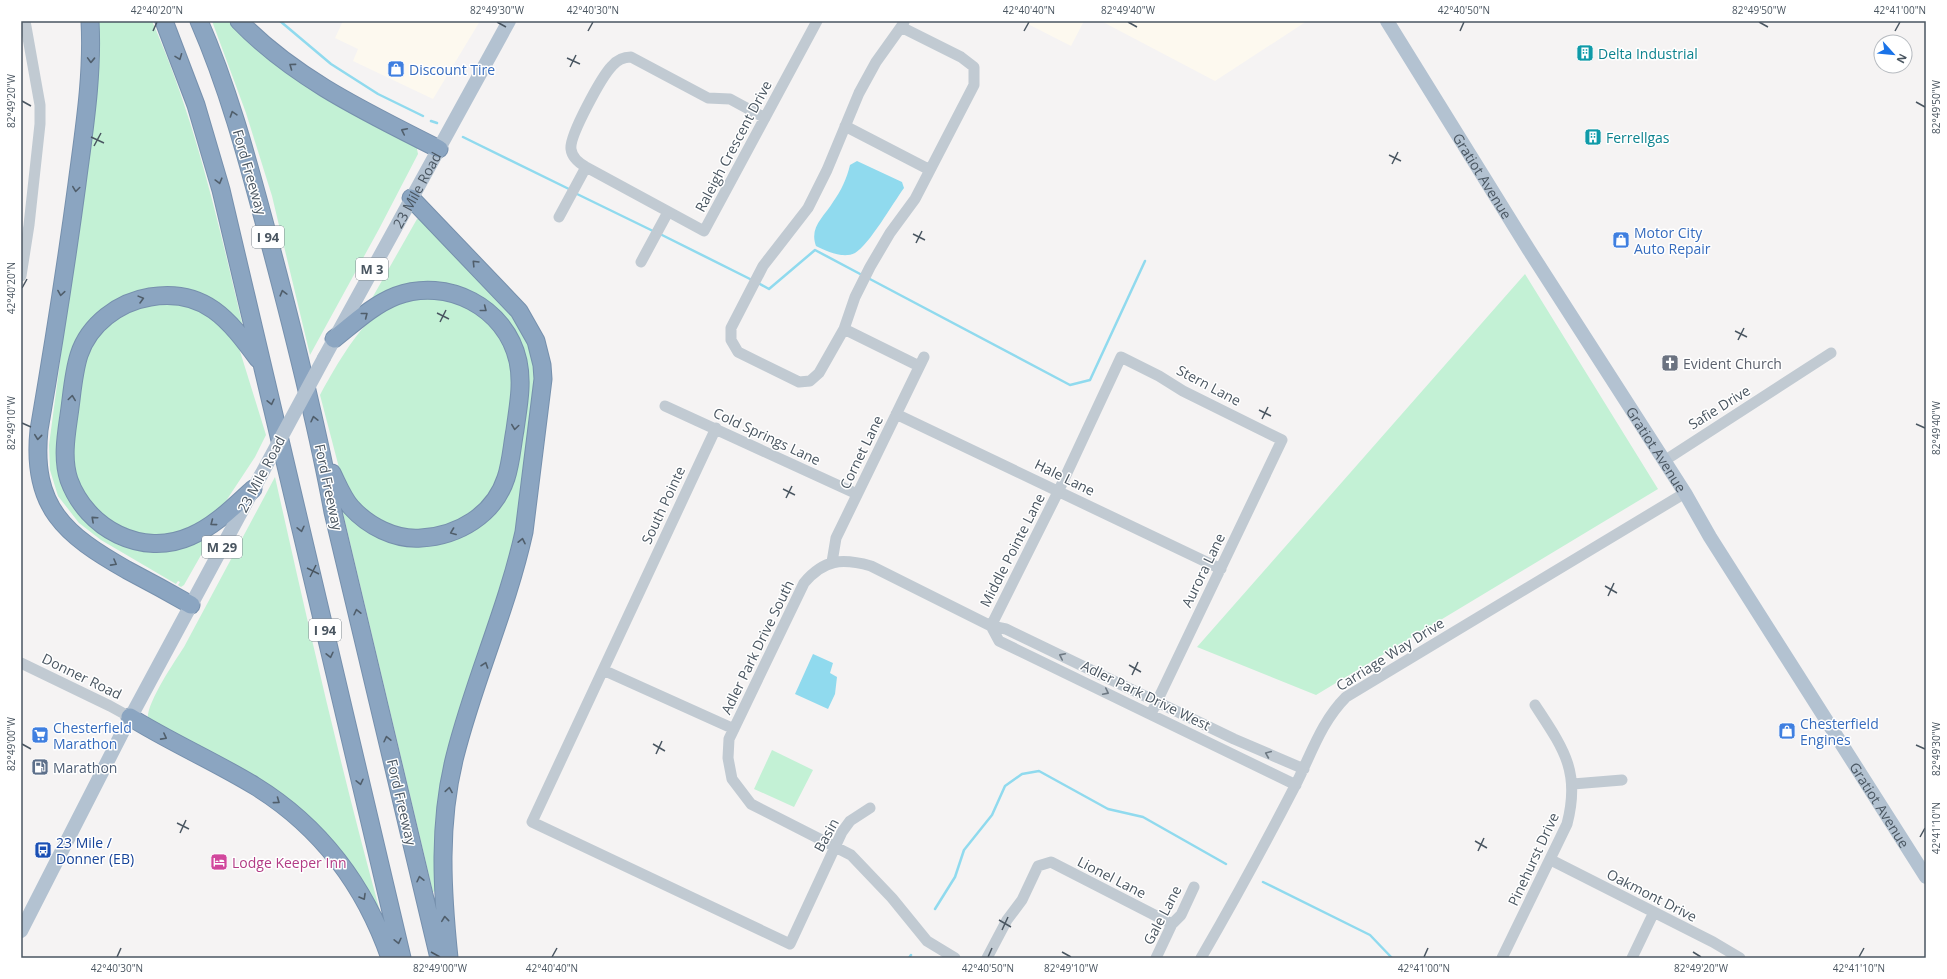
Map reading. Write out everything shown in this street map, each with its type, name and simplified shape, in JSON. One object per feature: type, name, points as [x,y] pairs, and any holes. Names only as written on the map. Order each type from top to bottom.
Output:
[{"type":"highway","points":[[90,21],[91,58],[87,110],[66,262],[38,430],[37,448],[39,478],[43,491],[54,513],[77,538],[101,555],[191,606]]},
{"type":"highway","name":"I 94","points":[[164,21],[196,105],[221,190],[402,958]]},
{"type":"highway","name":"Ford Freeway","points":[[199,21],[221,77],[248,165],[289,316],[323,457],[333,512],[438,958]]},
{"type":"highway","points":[[239,21],[278,56],[311,79],[378,118],[439,149]]},
{"type":"highway","points":[[411,198],[519,311],[536,341],[542,365],[543,379],[526,517],[519,554],[508,596],[461,737],[446,803],[443,827],[442,876],[449,958]]},
{"type":"highway","points":[[323,457],[345,499],[359,516],[369,523],[381,530],[405,537],[417,538],[442,536],[466,526],[477,519],[487,510],[501,490],[509,468],[520,392],[518,362],[510,338],[503,327],[494,317],[474,302],[451,293],[425,290],[409,292],[395,297],[371,311],[334,339]]},
{"type":"highway","points":[[257,482],[216,521],[191,536],[177,541],[151,544],[125,538],[100,525],[82,505],[67,474],[66,439],[76,368],[85,341],[102,320],[112,312],[133,301],[167,295],[186,298],[208,306],[228,320],[262,364]]},
{"type":"highway","points":[[130,717],[254,785],[287,808],[305,823],[333,853],[356,884],[377,924],[390,958]]},
{"type":"main road","name":"23 Mile Road","points":[[21,931],[130,717],[334,339],[509,21]]},
{"type":"main road","name":"Gratiot Avenue","points":[[1387,21],[1529,250],[1685,493],[1710,537],[1926,877]]},
{"type":"street","points":[[21,276],[29,225],[40,124],[40,105],[25,21]]},
{"type":"street","name":"Raleigh Crescent Drive","points":[[765,118],[730,99],[708,98],[631,57],[624,57],[608,69],[573,134],[571,148],[572,154],[578,162],[586,167],[704,231],[765,118],[817,21]]},
{"type":"street","points":[[903,24],[961,57],[974,67],[974,85],[915,199],[890,233],[870,267],[855,297],[844,329],[820,373],[810,381],[799,382],[738,352],[731,340],[731,328],[763,266],[808,208],[827,170],[845,126],[859,93],[876,62],[903,24]]},
{"type":"street","points":[[845,126],[930,170]]},
{"type":"street","points":[[558,217],[586,167]]},
{"type":"street","points":[[642,262],[668,212]]},
{"type":"street","name":"Cornet Lane","points":[[832,562],[836,538],[922,361],[844,329]]},
{"type":"street","name":"Safie Drive","points":[[1664,461],[1831,353]]},
{"type":"street","name":"Stern Lane","points":[[1121,357],[1282,440]]},
{"type":"street","name":"Middle Pointe Lane","points":[[991,626],[1059,490],[1121,357]]},
{"type":"street","name":"Cold Springs Lane","points":[[665,406],[716,428],[857,494]]},
{"type":"street","name":"Hale Lane","points":[[896,414],[1221,568]]},
{"type":"street","name":"South Pointe","points":[[603,670],[716,428]]},
{"type":"street","name":"Aurora Lane","points":[[1151,714],[1282,440]]},
{"type":"street","name":"Carriage Way Drive","points":[[1201,958],[1246,880],[1296,785],[1328,718],[1346,697],[1685,493]]},
{"type":"street","name":"Adler Park Drive West","points":[[832,562],[855,562],[871,566],[991,626],[1006,629],[1156,703],[1304,769]]},
{"type":"street","name":"Adler Park Drive South","points":[[832,562],[811,575],[804,583],[729,738],[728,758],[732,779],[751,804],[851,854],[927,941],[955,958]]},
{"type":"street","name":"Adler Park Drive West","points":[[991,626],[999,641],[1296,785]]},
{"type":"street","name":"Donner Road","points":[[21,663],[130,717]]},
{"type":"street","points":[[603,670],[734,729]]},
{"type":"street","name":"Basin","points":[[603,670],[532,822],[790,944],[842,832],[850,821],[870,808]]},
{"type":"street","name":"Pinehurst Drive","points":[[1502,958],[1551,860],[1567,824],[1572,800],[1573,784],[1570,769],[1562,750],[1535,705]]},
{"type":"street","points":[[1573,784],[1622,780]]},
{"type":"street","name":"Oakmont Drive","points":[[1551,860],[1713,942],[1740,958]]},
{"type":"street","name":"Lionel Lane","points":[[987,958],[1007,920],[1022,900],[1038,866],[1051,862],[1172,924]]},
{"type":"street","name":"Gale Lane","points":[[1156,958],[1172,924],[1180,915],[1194,887]]},
{"type":"street","points":[[1632,958],[1654,912]]},
{"type":"shaded area","points":[[343,21],[480,21],[433,99],[353,61],[358,49],[335,38]]},
{"type":"shaded area","points":[[1022,21],[1084,21],[1071,46]]},
{"type":"shaded area","points":[[1101,21],[1307,21],[1215,81]]},
{"type":"green space","points":[[95,21],[152,21],[168,58],[194,135],[216,213],[244,331],[182,293],[94,322],[62,468],[117,539],[213,534],[184,585],[181,587],[178,585],[180,582],[178,581],[176,584],[101,540],[79,523],[58,496],[50,470],[49,445],[60,362]]},
{"type":"green space","points":[[212,21],[232,21],[416,144],[418,154],[310,355],[272,196],[246,113]]},
{"type":"green space","points":[[417,219],[420,219],[523,326],[537,370],[518,532],[460,722],[436,891],[433,892],[342,509],[382,538],[487,518],[526,374],[473,294],[371,300]]},
{"type":"green space","points":[[1525,274],[1658,489],[1316,695],[1197,647]]},
{"type":"green space","points":[[409,299],[446,299],[470,308],[491,325],[505,345],[513,368],[513,394],[499,478],[478,509],[447,528],[411,531],[385,524],[364,512],[343,483],[320,395],[352,341],[368,322],[384,310]]},
{"type":"green space","points":[[172,302],[210,314],[239,348],[266,435],[255,457],[217,512],[187,531],[152,537],[112,525],[80,491],[71,457],[84,357],[105,326],[134,307]]},
{"type":"green space","points":[[275,477],[312,642],[366,861],[381,915],[343,857],[148,720],[148,713],[156,694],[184,647]]},
{"type":"green space","points":[[772,750],[813,770],[794,807],[754,789]]},
{"type":"water","points":[[857,161],[902,182],[904,188],[874,233],[861,249],[850,255],[840,255],[816,246],[814,233],[818,222],[841,189],[850,165]]},
{"type":"water","points":[[813,654],[833,663],[830,673],[837,677],[835,694],[828,709],[795,694]]},
{"type":"waterway","points":[[280,21],[331,64],[378,94],[423,116]]},
{"type":"waterway","points":[[431,121],[437,123]]},
{"type":"waterway","points":[[463,137],[571,190]]},
{"type":"waterway","points":[[575,193],[653,231]]},
{"type":"waterway","points":[[660,234],[752,280]]},
{"type":"waterway","points":[[758,283],[769,289],[815,250],[862,275]]},
{"type":"waterway","points":[[868,278],[1070,385],[1090,380],[1145,261]]},
{"type":"waterway","points":[[935,909],[955,877],[964,850],[992,815],[1005,786],[1022,774],[1039,771],[1108,809],[1143,817],[1226,864]]},
{"type":"waterway","points":[[1263,882],[1370,935],[1392,958]]},
{"type":"place","name":"Delta Industrial","points":[[1585,53]]},
{"type":"place","name":"Discount Tire","points":[[396,69]]},
{"type":"place","name":"Ferrellgas","points":[[1593,137]]},
{"type":"place","name":"Motor City Auto Repair","points":[[1621,240]]},
{"type":"place","name":"Evident Church","points":[[1670,363]]},
{"type":"place","name":"Chesterfield Engines","points":[[1787,731]]},
{"type":"place","name":"Chesterfield Marathon","points":[[40,735]]},
{"type":"place","name":"Marathon","points":[[40,767]]},
{"type":"place","name":"23 Mile / Donner (EB)","points":[[43,850]]},
{"type":"place","name":"Lodge Keeper Inn","points":[[219,862]]}]
